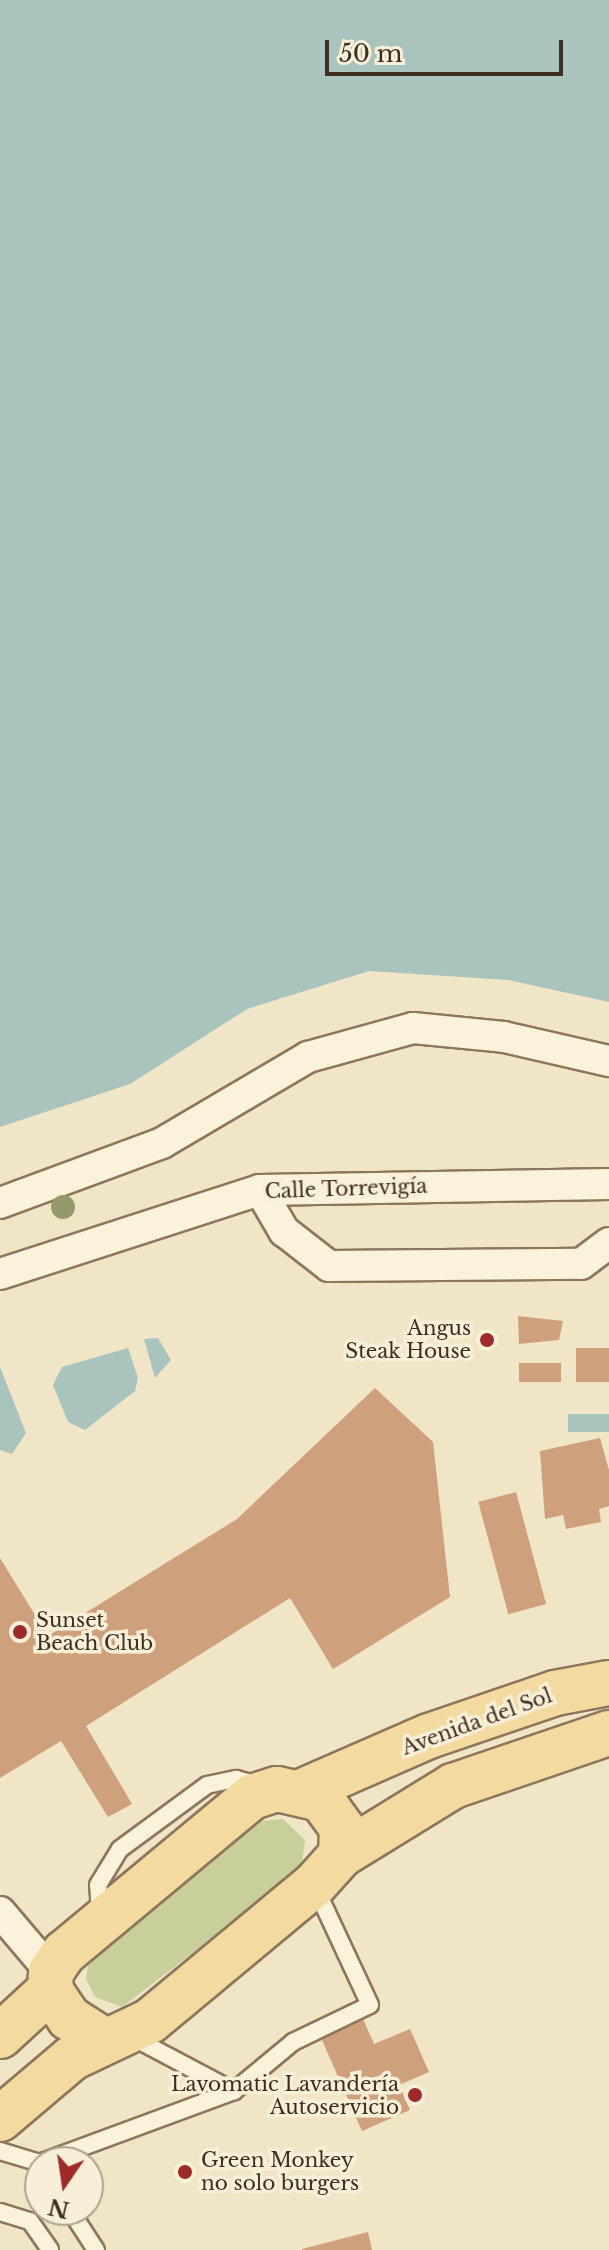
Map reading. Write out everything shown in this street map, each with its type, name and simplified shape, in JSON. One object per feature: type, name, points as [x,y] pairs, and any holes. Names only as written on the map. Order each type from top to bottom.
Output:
[{"type":"main road","name":"Avenida del Sol","points":[[50,1981],[64,1953],[252,1797],[290,1790],[429,1736],[555,1693],[609,1683]]},
{"type":"main road","points":[[0,2119],[72,2058],[117,2038],[328,1870],[458,1796],[609,1733]]},
{"type":"main road","points":[[290,1790],[333,1811],[342,1828],[328,1870]]},
{"type":"main road","points":[[0,2036],[50,1981],[69,2018],[117,2038]]},
{"type":"street","points":[[0,1203],[162,1143],[308,1057],[413,1028],[452,1028],[609,1061]]},
{"type":"street","name":"Calle Torrevigía","points":[[0,1274],[260,1190],[609,1184]]},
{"type":"street","points":[[260,1190],[284,1231],[329,1266],[581,1264],[609,1243]]},
{"type":"street","points":[[0,1912],[50,1981]]},
{"type":"lane","points":[[86,2146],[234,2091],[293,2042],[370,2005],[328,1870]]},
{"type":"lane","points":[[117,2038],[234,2091]]},
{"type":"lane","points":[[0,2151],[24,2158]]},
{"type":"lane","points":[[0,2212],[30,2221],[50,2250]]},
{"type":"lane","points":[[80,2226],[96,2250]]},
{"type":"green space","points":[[283,1819],[305,1840],[301,1870],[122,2007],[95,1997],[86,1979],[89,1960],[262,1821]]},
{"type":"water","points":[[0,0],[609,0],[609,1002],[508,980],[369,971],[247,1009],[130,1084],[0,1127]]},
{"type":"water","points":[[158,1338],[171,1360],[155,1378],[144,1339]]},
{"type":"water","points":[[128,1348],[138,1378],[135,1391],[85,1430],[68,1422],[53,1385],[62,1367]]},
{"type":"water","points":[[0,1367],[26,1433],[12,1454],[0,1450]]},
{"type":"water","points":[[568,1414],[609,1414],[609,1432],[568,1432]]},
{"type":"building","points":[[518,1316],[563,1321],[559,1340],[519,1344]]},
{"type":"building","points":[[576,1348],[609,1348],[609,1382],[576,1382]]},
{"type":"building","points":[[519,1363],[561,1363],[561,1382],[519,1382]]},
{"type":"building","points":[[375,1388],[433,1442],[450,1597],[333,1669],[290,1598],[86,1726],[132,1804],[108,1817],[61,1741],[0,1778],[0,1558],[48,1636],[237,1519]]},
{"type":"building","points":[[600,1438],[609,1470],[609,1506],[599,1509],[601,1522],[566,1529],[563,1515],[545,1519],[540,1451]]},
{"type":"building","points":[[516,1492],[546,1604],[508,1614],[478,1502]]},
{"type":"building","points":[[360,2012],[374,2044],[410,2029],[429,2072],[399,2085],[410,2110],[362,2131],[318,2031]]},
{"type":"building","points":[[368,2232],[372,2250],[302,2250],[302,2249]]},
{"type":"place","name":"Angus Steak House","points":[[487,1340]]},
{"type":"place","name":"Sunset Beach Club","points":[[20,1632]]},
{"type":"place","name":"Lavomatic Lavandería Autoservicio","points":[[415,2095]]},
{"type":"place","name":"Green Monkey no solo burgers","points":[[185,2172]]}]
